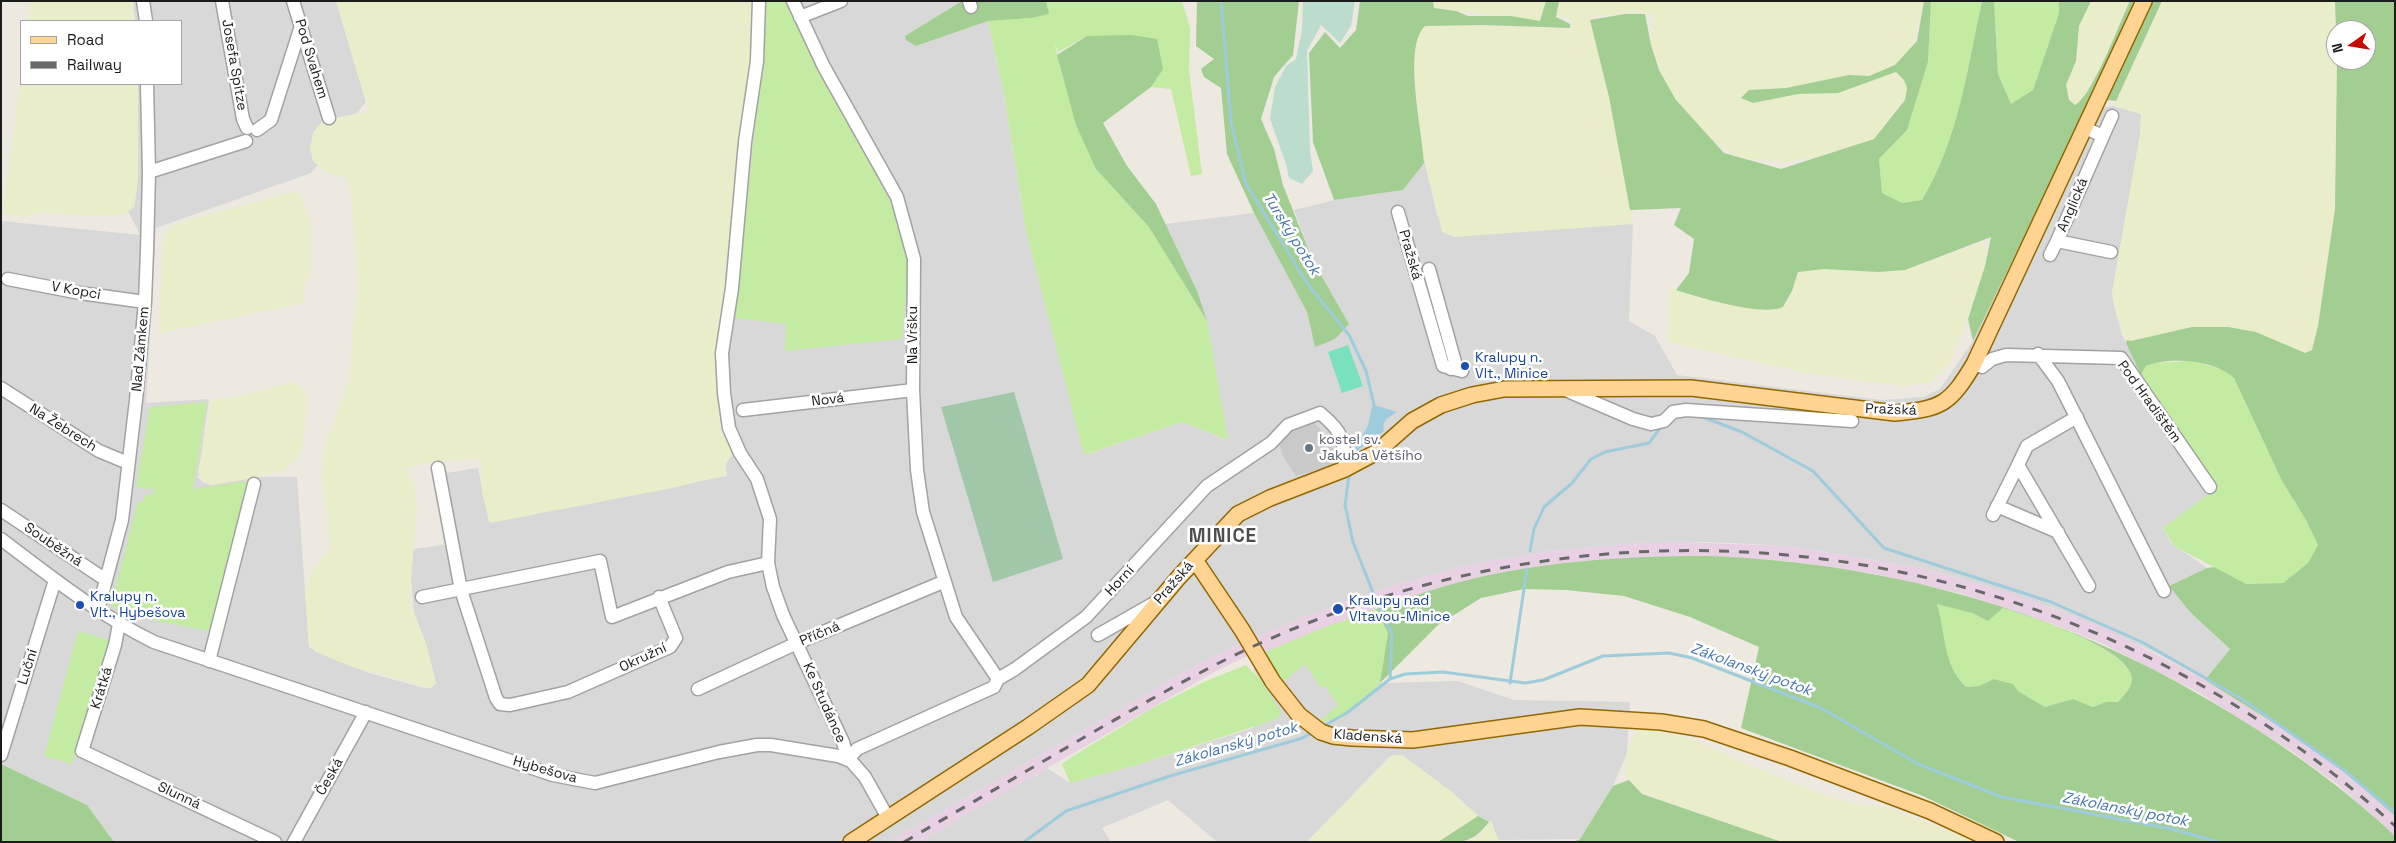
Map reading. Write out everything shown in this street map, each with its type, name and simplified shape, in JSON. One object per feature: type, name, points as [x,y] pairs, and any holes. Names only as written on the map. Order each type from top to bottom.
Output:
[{"type":"main road","name":"Pražská","points":[[851,842],[1020,733],[1088,685],[1159,601],[1238,514],[1274,497],[1345,469],[1377,452],[1412,421],[1441,405],[1472,395],[1504,389],[1561,388],[1691,388],[1894,413],[1925,411],[1942,404],[1960,388],[1978,365],[2144,1]]},
{"type":"main road","name":"Kladenská","points":[[1195,560],[1242,630],[1273,682],[1299,715],[1321,732],[1333,736],[1412,740],[1580,717],[1661,722],[1704,729],[1790,758],[1930,811],[1996,842]]},
{"type":"street","points":[[143,1],[146,20]]},
{"type":"street","name":"Josefa Spitze","points":[[222,1],[243,119],[250,133]]},
{"type":"street","name":"Pod Svahem","points":[[293,1],[329,118]]},
{"type":"street","name":"Ke Studánce","points":[[759,1],[757,61],[745,142],[732,288],[722,353],[729,428],[740,453],[757,479],[770,519],[768,563],[773,587],[783,614],[843,742],[848,760]]},
{"type":"street","name":"Na Vršku","points":[[793,1],[897,197],[914,259],[913,390],[917,470],[923,512],[943,582],[962,628],[998,679]]},
{"type":"street","points":[[800,17],[841,1]]},
{"type":"street","points":[[149,172],[250,133],[271,120],[300,26]]},
{"type":"street","name":"Nad Zámkem","points":[[98,610],[122,520],[136,400],[145,302],[149,172],[147,85]]},
{"type":"street","name":"Anglická","points":[[2110,252],[2057,241],[2112,116]]},
{"type":"street","points":[[2085,128],[2103,136]]},
{"type":"street","name":"Pražská","points":[[1398,212],[1443,366],[1457,370],[1429,268]]},
{"type":"street","points":[[2050,256],[2057,241]]},
{"type":"street","name":"V Kopci","points":[[8,279],[80,293],[145,302]]},
{"type":"street","points":[[2038,354],[2058,381],[2164,591]]},
{"type":"street","name":"Pod Hradištěm","points":[[1978,365],[2006,355],[2038,354],[2120,358],[2210,487]]},
{"type":"street","name":"Na Žebrech","points":[[1,388],[99,451],[128,464]]},
{"type":"street","name":"Pražská","points":[[1561,388],[1633,419],[1651,424],[1664,421],[1672,412],[1686,410],[1852,421]]},
{"type":"street","name":"Nová","points":[[743,410],[913,390]]},
{"type":"street","name":"Horní","points":[[848,760],[857,749],[932,714],[987,692],[994,687],[998,679],[1015,669],[1086,617],[1207,486],[1271,442],[1288,425],[1320,413],[1341,435],[1345,445],[1345,469]]},
{"type":"street","points":[[2058,532],[1995,511],[2027,446],[2077,417]]},
{"type":"street","points":[[2018,465],[2089,586]]},
{"type":"street","name":"Okružní","points":[[438,468],[461,590],[496,698],[500,704],[510,705],[568,692],[670,646],[676,638],[659,597]]},
{"type":"street","points":[[210,661],[254,484]]},
{"type":"street","name":"Souběžná","points":[[1,510],[106,580]]},
{"type":"street","name":"Hybešova","points":[[1,539],[98,610],[119,624],[154,642],[553,775],[595,783],[719,752],[757,745],[771,745],[838,756],[848,760]]},
{"type":"street","points":[[422,598],[600,561],[612,617],[659,597],[728,572],[768,563]]},
{"type":"street","name":"Luční","points":[[1,755],[55,580]]},
{"type":"street","name":"Příčná","points":[[698,689],[797,643],[943,582]]},
{"type":"street","points":[[1098,635],[1159,601]]},
{"type":"street","name":"Krátká","points":[[82,750],[115,645],[119,624]]},
{"type":"street","name":"Česká","points":[[294,842],[366,712]]},
{"type":"street","name":"Slunná","points":[[82,750],[275,842]]},
{"type":"street","points":[[848,760],[861,770],[888,818]]},
{"type":"shaded area","points":[[133,1],[336,1],[366,102],[356,114],[324,120],[313,161],[318,165],[311,173],[156,228],[146,403],[209,399],[198,478],[203,482],[211,485],[258,477],[297,477],[309,647],[369,673],[425,688],[431,688],[436,683],[426,644],[414,612],[411,579],[413,549],[457,543],[446,473],[478,468],[489,522],[727,476],[718,354],[720,318],[727,289],[753,16],[752,1],[962,1],[905,36],[916,46],[988,21],[1004,94],[1026,231],[1085,455],[1182,422],[1227,440],[1207,322],[1198,293],[1165,224],[1254,213],[1307,312],[1315,347],[1349,324],[1313,261],[1294,210],[1334,200],[1403,190],[1424,159],[1437,215],[1633,224],[1629,321],[1655,336],[1677,375],[1882,400],[1923,397],[1940,389],[1973,341],[2085,110],[2114,106],[2141,114],[2140,135],[2112,293],[2114,306],[2122,334],[2141,375],[2218,488],[2163,528],[2171,543],[2207,568],[2170,586],[2191,613],[2230,649],[2205,680],[2152,651],[2058,610],[1962,579],[1921,568],[1789,546],[1707,542],[1624,544],[1551,551],[1472,564],[1391,586],[1298,619],[1209,658],[889,842],[114,842],[87,805],[1,764],[1,221],[140,235],[128,211],[134,207],[138,180],[138,85],[182,85],[182,20],[135,20]]},
{"type":"shaded area","points":[[1312,420],[1326,436],[1329,436],[1333,450],[1331,451],[1333,465],[1296,476],[1283,456],[1280,446],[1284,434]]},
{"type":"shaded area","points":[[1678,542],[1789,546],[1921,568],[2008,592],[2107,629],[2205,680],[2299,739],[2347,774],[2395,816],[2395,836],[2338,785],[2291,751],[2198,692],[2101,643],[2053,624],[1959,593],[1870,573],[1787,561],[1678,556],[1585,562],[1476,579],[1442,587],[1360,614],[1263,653],[1254,653],[1216,671],[919,842],[889,842],[1209,658],[1298,619],[1391,586],[1472,564],[1551,551],[1624,544]]},
{"type":"shaded area","points":[[1376,609],[1381,683],[1458,681],[1514,700],[1630,702],[1627,753],[1613,786],[1580,839],[1499,840],[1489,822],[1478,816],[1453,793],[1402,755],[1390,756],[1307,842],[1217,842],[1168,800],[1102,828],[1111,842],[919,842],[1047,768],[1070,783],[1133,766],[1253,728],[1267,689],[1253,669],[1263,653]]},
{"type":"green space","points":[[29,1],[133,1],[135,20],[28,20]]},
{"type":"green space","points":[[336,1],[752,1],[751,61],[727,289],[720,318],[718,354],[724,430],[732,455],[724,466],[726,475],[672,488],[490,523],[482,492],[481,458],[438,461],[405,468],[415,490],[417,509],[409,600],[426,644],[436,683],[431,688],[350,666],[316,652],[309,644],[305,594],[307,584],[313,569],[331,549],[322,473],[325,447],[349,379],[353,328],[359,288],[351,196],[346,178],[327,172],[313,161],[310,148],[313,132],[324,120],[369,112]]},
{"type":"green space","points":[[764,1],[787,1],[891,204],[909,258],[902,339],[785,351],[786,324],[735,318],[766,24]]},
{"type":"green space","points":[[962,1],[1046,1],[1049,14],[1031,18],[988,21],[916,46],[906,40],[905,36]]},
{"type":"green space","points":[[1046,1],[1182,1],[1190,28],[1189,71],[1202,174],[1191,176],[1171,89],[1151,87],[1162,69],[1087,36],[1058,52],[1054,41],[1063,78],[1096,169],[1149,227],[1207,321],[1228,440],[1182,422],[1084,455],[1026,231],[1004,94],[988,21],[1031,18],[1048,14]]},
{"type":"green space","points":[[1197,1],[1299,1],[1293,55],[1274,77],[1261,119],[1274,149],[1283,185],[1313,261],[1349,324],[1335,339],[1315,347],[1307,312],[1254,213],[1227,154],[1221,88],[1204,77],[1201,69],[1214,59],[1196,46]]},
{"type":"green space","points":[[1303,1],[1355,1],[1351,26],[1340,43],[1321,25],[1307,51],[1310,151],[1313,171],[1302,184],[1289,178],[1270,119],[1275,87],[1286,66],[1296,59],[1302,30]]},
{"type":"green space","points":[[1360,1],[1433,1],[1434,8],[1456,11],[1468,16],[1511,16],[1540,21],[1546,1],[1559,1],[1556,17],[1570,24],[1570,28],[1483,25],[1425,26],[1418,37],[1414,71],[1424,163],[1403,190],[1334,200],[1313,142],[1309,53],[1325,32],[1340,48],[1356,30]]},
{"type":"green space","points":[[1433,1],[1546,1],[1540,21],[1433,8]]},
{"type":"green space","points":[[1559,1],[1924,1],[1912,48],[1895,65],[1869,76],[1849,75],[1786,88],[1750,90],[1742,97],[1753,103],[1798,94],[1838,93],[1896,72],[1904,80],[1907,88],[1904,99],[1874,139],[1821,156],[1786,162],[1740,158],[1716,143],[1676,100],[1662,75],[1651,45],[1653,14],[1630,13],[1590,17],[1609,97],[1633,224],[1455,237],[1442,232],[1422,150],[1414,64],[1418,34],[1425,26],[1431,24],[1574,29],[1570,18],[1556,17]]},
{"type":"green space","points":[[1924,1],[1931,1],[1928,62],[1907,130],[1879,159],[1882,193],[1902,203],[1922,200],[1945,152],[1960,103],[1982,1],[1994,1],[1998,74],[2011,104],[2033,90],[2059,13],[2059,1],[2091,1],[2079,26],[2076,61],[2066,85],[2069,100],[2075,105],[2082,99],[2097,74],[2130,1],[2139,1],[1973,341],[1968,319],[1985,266],[1991,237],[1905,270],[1878,272],[1824,269],[1798,272],[1792,291],[1783,307],[1774,309],[1761,310],[1730,305],[1676,290],[1689,273],[1694,239],[1674,225],[1681,208],[1630,210],[1609,97],[1590,20],[1625,14],[1645,14],[1651,45],[1659,70],[1676,100],[1724,153],[1781,169],[1874,139],[1905,100],[1907,88],[1904,80],[1896,72],[1838,93],[1798,94],[1753,103],[1741,98],[1749,90],[1786,88],[1849,75],[1869,76],[1895,65],[1917,41]]},
{"type":"green space","points":[[1931,1],[1982,1],[1960,103],[1945,152],[1922,200],[1901,203],[1882,193],[1879,159],[1907,130],[1928,62]]},
{"type":"green space","points":[[1994,1],[2059,1],[2059,13],[2033,90],[2011,104],[1998,74]]},
{"type":"green space","points":[[2091,1],[2130,1],[2085,96],[2075,105],[2069,100],[2066,85],[2076,61],[2079,26]]},
{"type":"green space","points":[[2150,1],[2162,1],[2116,101],[2107,100]]},
{"type":"green space","points":[[2162,1],[2335,1],[2336,20],[2326,20],[2326,70],[2337,70],[2335,209],[2318,326],[2312,350],[2305,353],[2256,332],[2228,327],[2131,341],[2126,340],[2122,334],[2112,293],[2140,135],[2141,114],[2114,106]]},
{"type":"green space","points":[[2335,1],[2395,1],[2395,816],[2347,774],[2299,739],[2205,680],[2230,649],[2191,613],[2169,586],[2207,568],[2214,567],[2246,584],[2283,583],[2308,563],[2318,545],[2306,520],[2282,481],[2234,378],[2216,367],[2179,361],[2167,361],[2146,366],[2141,375],[2126,343],[2127,340],[2131,341],[2192,327],[2228,327],[2256,332],[2305,353],[2312,350],[2318,326],[2335,209],[2337,70],[2376,70],[2376,20],[2336,20]]},
{"type":"green space","points":[[1131,35],[1157,39],[1163,69],[1151,87],[1103,123],[1127,166],[1156,204],[1198,293],[1207,321],[1149,227],[1096,169],[1076,125],[1057,55],[1087,36]]},
{"type":"green space","points":[[20,84],[138,85],[138,180],[134,207],[123,215],[85,216],[39,211],[30,216],[20,217],[3,213]]},
{"type":"green space","points":[[297,191],[303,199],[312,228],[312,268],[303,293],[304,303],[159,333],[163,243],[171,225]]},
{"type":"green space","points":[[1983,242],[1986,252],[1985,266],[1964,328],[1948,366],[1930,382],[1902,386],[1808,373],[1668,342],[1670,288],[1707,300],[1772,311],[1781,308],[1789,301],[1798,272],[1824,269],[1878,272],[1905,270]]},
{"type":"green space","points":[[1348,345],[1363,386],[1342,393],[1328,352]]},
{"type":"green space","points":[[2193,361],[2227,371],[2234,378],[2282,481],[2306,520],[2318,545],[2308,563],[2283,583],[2246,584],[2174,546],[2163,528],[2218,487],[2141,375],[2146,365],[2153,363]]},
{"type":"green space","points":[[293,382],[307,392],[308,408],[302,448],[296,460],[282,471],[211,485],[203,482],[198,472],[212,400],[244,395]]},
{"type":"green space","points":[[1014,392],[1063,559],[993,582],[941,407]]},
{"type":"green space","points":[[207,402],[193,489],[248,481],[211,631],[160,622],[111,606],[138,501],[143,502],[145,495],[153,494],[154,489],[136,488],[150,407]]},
{"type":"green space","points":[[1707,556],[1778,561],[1848,570],[1916,583],[1983,601],[2018,613],[2003,608],[1988,621],[1972,613],[1937,604],[1949,658],[1958,678],[1966,687],[1979,686],[1994,679],[2013,684],[2018,691],[2045,707],[2073,699],[2093,707],[2106,702],[2118,702],[2131,686],[2132,679],[2127,667],[2115,656],[2097,645],[2040,620],[2048,623],[2112,650],[2175,681],[2258,730],[2319,772],[2358,803],[2395,836],[2395,842],[2019,842],[1923,796],[1741,728],[1759,647],[1690,617],[1624,596],[1566,590],[1524,589],[1481,598],[1438,625],[1380,683],[1388,633],[1376,609],[1474,578],[1540,566],[1640,557]]},
{"type":"green space","points":[[1937,603],[1972,613],[1988,621],[2003,608],[2055,626],[2097,645],[2115,656],[2127,668],[2132,680],[2131,686],[2118,702],[2106,702],[2093,707],[2073,699],[2045,707],[2018,691],[2013,684],[1994,679],[1979,686],[1966,687],[1952,668],[1948,657]]},
{"type":"green space","points":[[1376,609],[1388,633],[1380,683],[1366,701],[1343,717],[1318,723],[1338,705],[1325,686],[1321,688],[1305,664],[1283,682],[1263,653],[1320,629]]},
{"type":"green space","points":[[78,631],[109,640],[72,764],[44,756]]},
{"type":"green space","points":[[1246,665],[1260,679],[1281,713],[1277,719],[1133,766],[1070,783],[1062,764],[1070,758],[1154,707],[1206,681]]},
{"type":"green space","points":[[1648,729],[1695,740],[1753,767],[1822,794],[1849,803],[1888,808],[1978,842],[1782,842],[1642,793],[1629,780],[1625,768],[1627,753],[1633,736],[1638,731]]},
{"type":"green space","points":[[1402,755],[1453,793],[1478,816],[1438,842],[1307,842],[1391,756]]},
{"type":"green space","points":[[1,764],[87,805],[114,842],[1,842]]},
{"type":"green space","points":[[1629,780],[1642,794],[1782,842],[1573,842],[1580,839],[1613,786]]},
{"type":"green space","points":[[1478,816],[1489,822],[1473,838],[1455,842],[1438,842]]},
{"type":"green space","points":[[1491,820],[1499,842],[1469,842],[1479,836]]},
{"type":"water","points":[[1374,405],[1397,412],[1385,421],[1384,431],[1354,453],[1369,427]]},
{"type":"waterway","name":"Turský potok","points":[[1221,1],[1231,122],[1246,184],[1309,286],[1349,335],[1366,371],[1374,405],[1369,427],[1351,459]]},
{"type":"waterway","points":[[1700,416],[1742,432],[1813,471],[1884,548],[2051,602],[2142,642],[2242,699],[2345,771],[2395,813]]},
{"type":"waterway","points":[[1530,551],[1534,529],[1544,507],[1572,483],[1591,459],[1605,452],[1649,443],[1661,427]]},
{"type":"waterway","name":"Turský potok","points":[[1349,476],[1345,505],[1353,542],[1374,595]]},
{"type":"waterway","points":[[1510,683],[1527,569]]},
{"type":"waterway","name":"Turský potok","points":[[1380,608],[1392,634],[1390,679]]},
{"type":"waterway","name":"Zákolanský potok","points":[[1322,727],[1348,712],[1390,679],[1405,674],[1443,672],[1525,683],[1543,680],[1603,656],[1669,653],[1692,658],[1821,708],[1918,764],[2002,797],[2172,829],[2219,842]]},
{"type":"waterway","name":"Zákolanský potok","points":[[1024,842],[1066,811],[1170,776],[1303,738],[1313,732]]},
{"type":"railway","points":[[904,842],[1166,691],[1244,651],[1298,627],[1441,581],[1586,556],[1732,551],[1875,567],[2015,603],[2150,658],[2277,733],[2395,826]]},
{"type":"place","name":"Kralupy n. Vlt., Minice","points":[[1465,366]]},
{"type":"place","name":"kostel sv. Jakuba Většího","points":[[1309,448]]},
{"type":"place","name":"Kralupy n. Vlt., Hybešova","points":[[80,605]]},
{"type":"place","name":"Kralupy nad Vltavou-Minice","points":[[1338,609]]},
{"type":"district","name":"MINICE","points":[[1223,537]]}]
